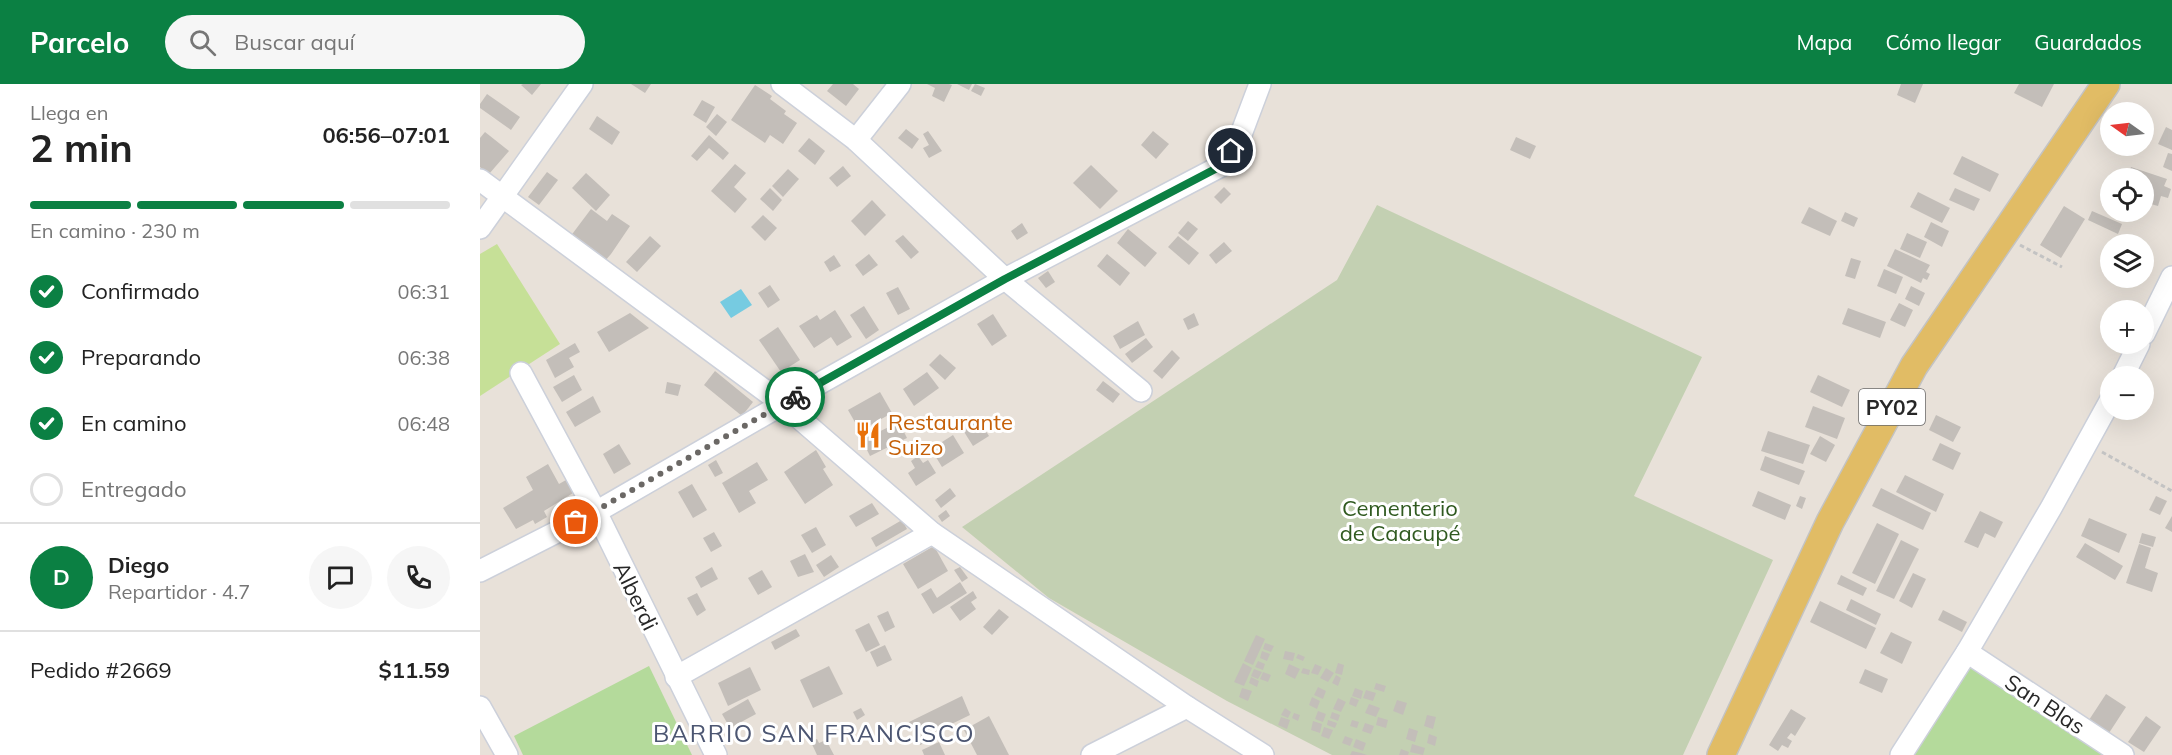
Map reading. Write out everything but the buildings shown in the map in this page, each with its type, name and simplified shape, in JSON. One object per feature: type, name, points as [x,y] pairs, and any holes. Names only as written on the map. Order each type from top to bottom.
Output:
[{"type":"main road","name":"PY02","points":[[1722,755],[1830,522],[1914,366],[2106,84]]},
{"type":"street","points":[[480,228],[501,195],[582,84]]},
{"type":"street","points":[[782,84],[856,140],[1005,279],[1141,391]]},
{"type":"street","points":[[856,140],[900,84]]},
{"type":"street","points":[[480,571],[596,512],[1005,279],[1221,166],[1240,136],[1260,84]]},
{"type":"street","points":[[480,180],[783,404],[932,533],[1187,707],[1263,755]]},
{"type":"street","points":[[2154,314],[2172,277]]},
{"type":"street","name":"Alberdi","points":[[521,374],[596,512],[716,755]]},
{"type":"street","points":[[1901,755],[1967,652],[2100,420]]},
{"type":"street","points":[[676,677],[932,533]]},
{"type":"street","name":"San Blas","points":[[1967,652],[2123,755]]},
{"type":"street","points":[[480,707],[507,755]]},
{"type":"street","points":[[1092,755],[1187,707]]},
{"type":"path","points":[[2002,236],[2062,267]]},
{"type":"path","points":[[2087,444],[2172,491]]},
{"type":"green space","name":"Cementerio de Caacupé","points":[[1377,205],[1702,357],[1634,496],[1773,560],[1683,755],[1332,755],[1227,701],[1049,598],[962,527],[1337,280]]},
{"type":"green space","points":[[497,244],[560,344],[480,396],[480,254]]},
{"type":"green space","points":[[649,666],[692,755],[523,755],[514,736]]},
{"type":"green space","points":[[1968,666],[2104,755],[1911,755]]},
{"type":"water","points":[[741,289],[752,305],[731,318],[720,302]]},
{"type":"way so far","points":[[576,522],[795,397]]},
{"type":"place","name":"Restaurante Suizo","points":[[868,435]]},
{"type":"district","name":"BARRIO SAN FRANCISCO","points":[[814,733]]},
{"type":"route","points":[[795,397],[1005,279],[1221,166],[1231,151]]}]
